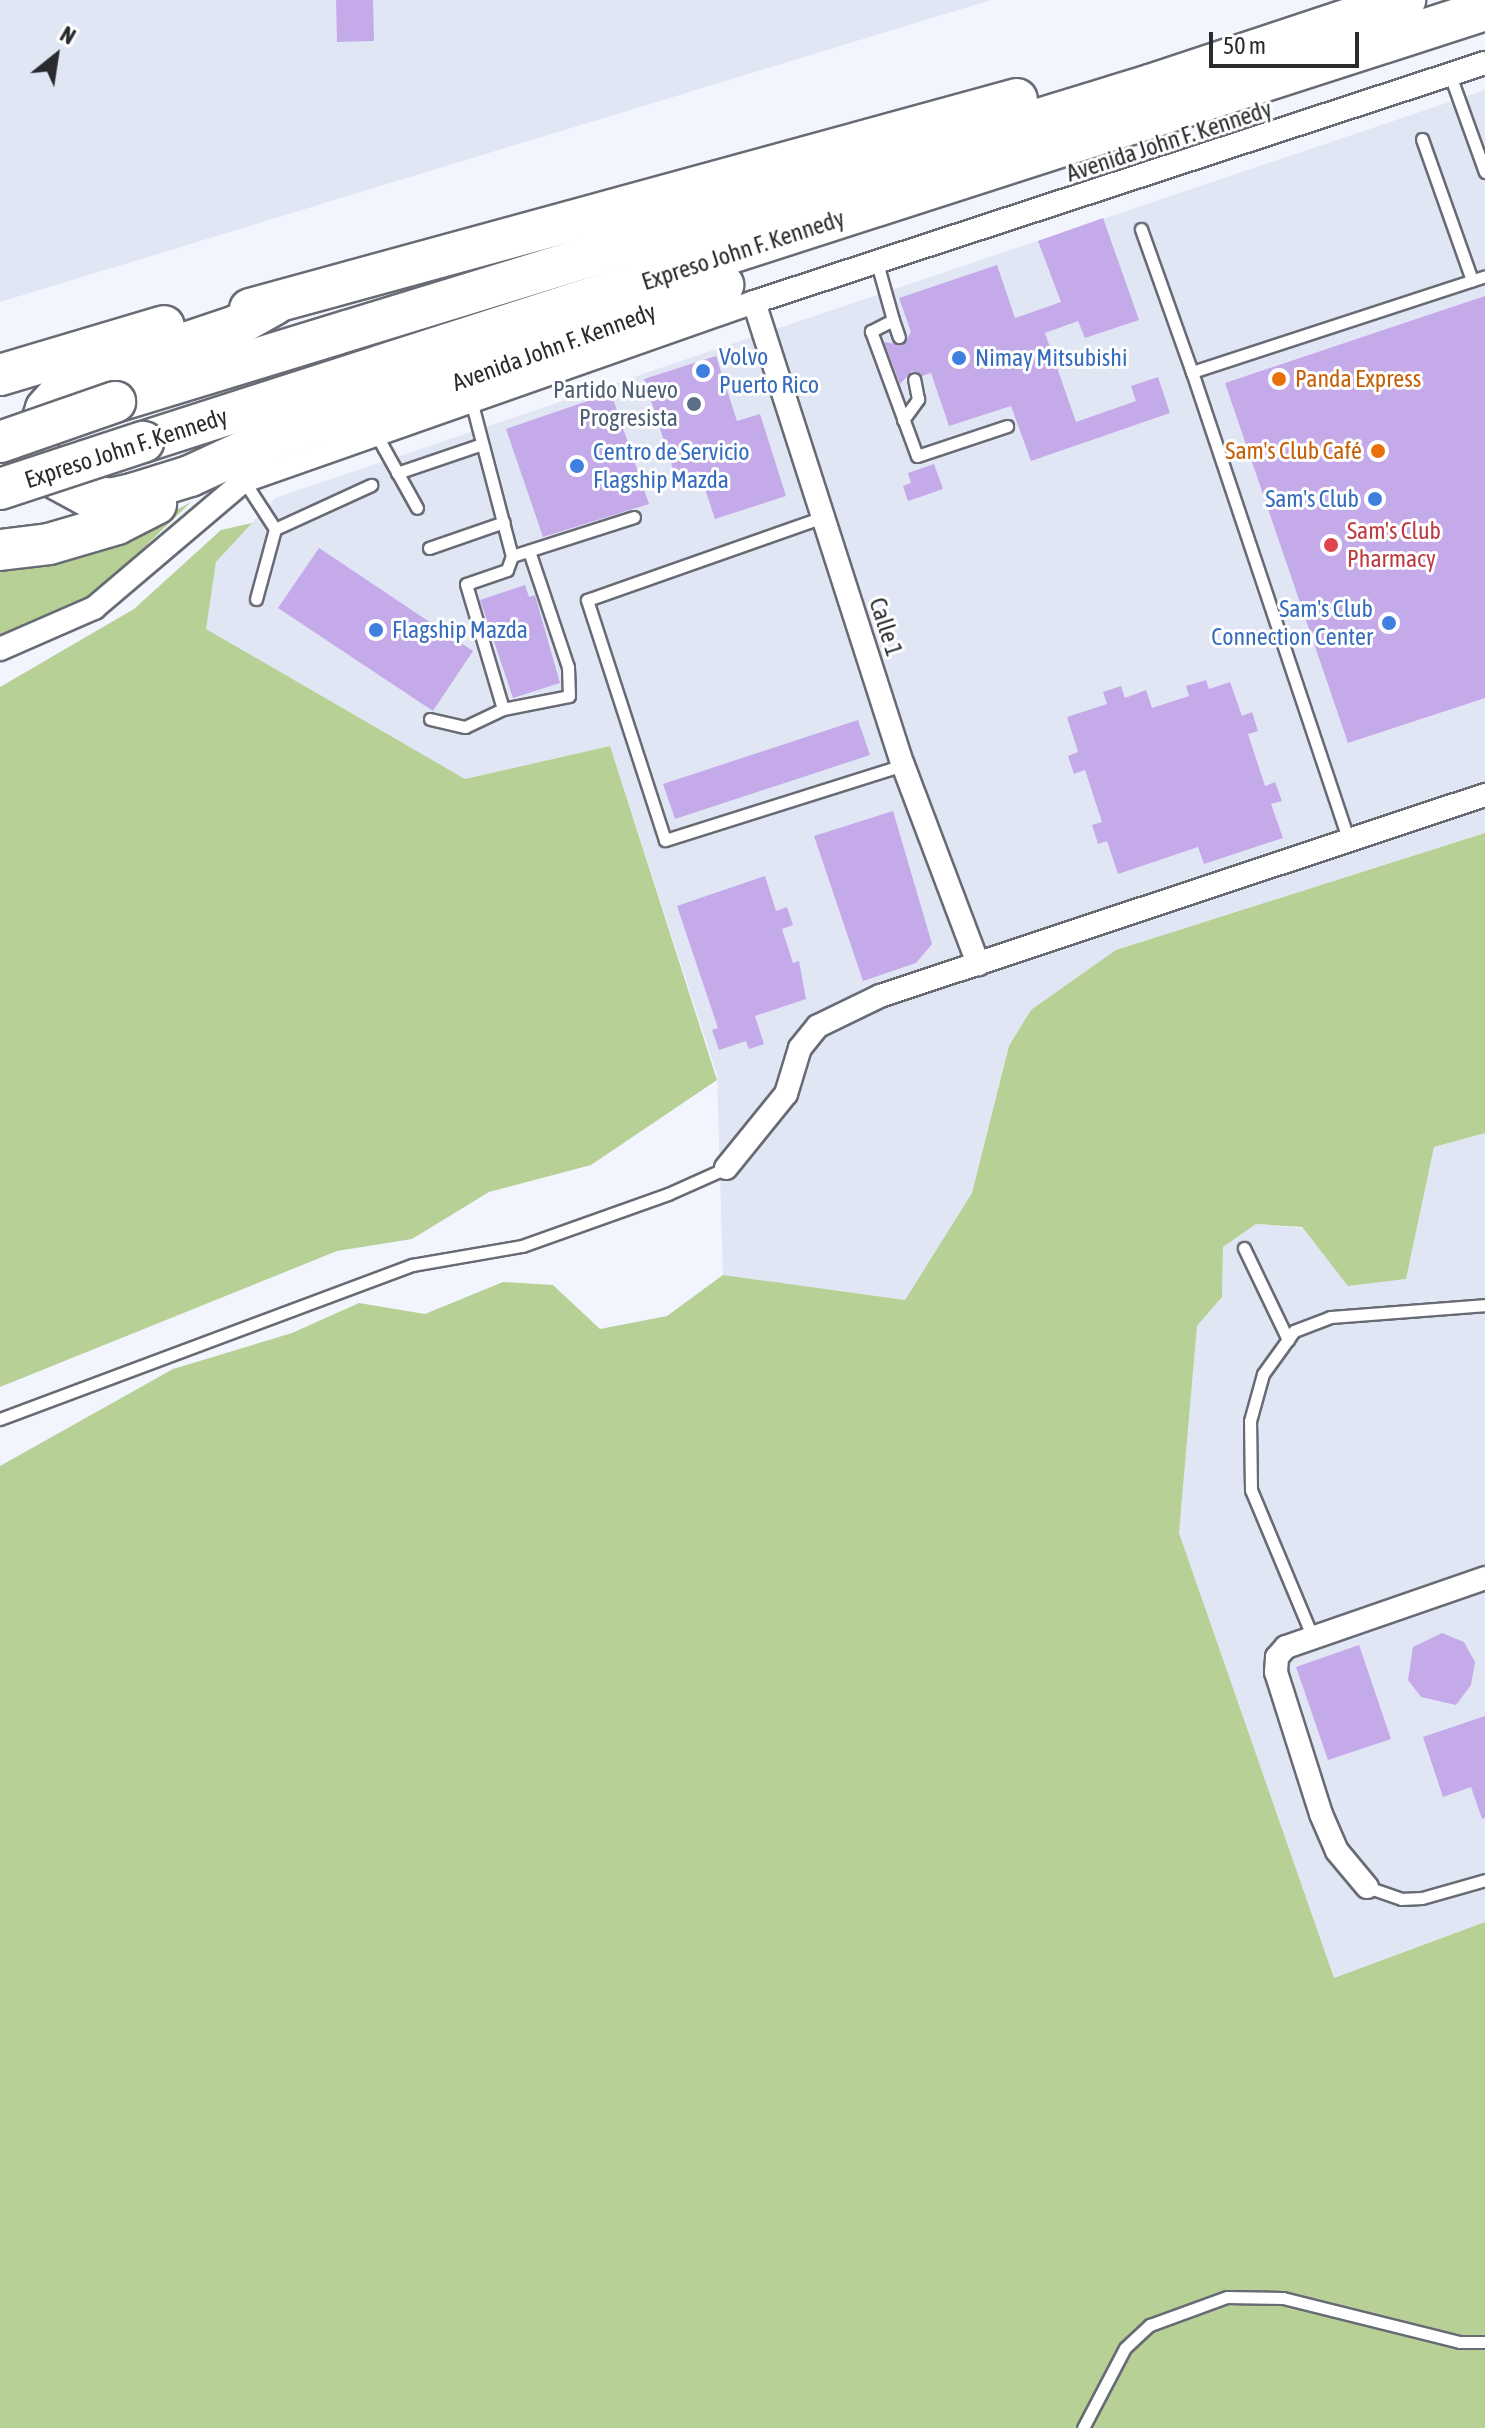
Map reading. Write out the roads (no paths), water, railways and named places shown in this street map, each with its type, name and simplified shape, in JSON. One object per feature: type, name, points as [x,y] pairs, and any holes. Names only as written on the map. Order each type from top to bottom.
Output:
[{"type":"highway","name":"Expreso John F. Kennedy","points":[[0,442],[115,402],[1150,85],[1405,0]]},
{"type":"highway","name":"Expreso John F. Kennedy","points":[[0,489],[1485,10]]},
{"type":"highway","points":[[0,375],[121,335],[275,304],[1097,77],[1150,85]]},
{"type":"highway","points":[[275,304],[236,326],[70,382],[46,409],[34,444],[49,475],[63,485],[110,499],[190,476],[268,440],[908,221],[972,177]]},
{"type":"highway","points":[[0,550],[49,544],[117,524],[153,507],[190,476]]},
{"type":"street","name":"Avenida John F. Kennedy","points":[[0,649],[94,608],[244,481],[472,404],[754,302],[1485,63]]},
{"type":"street","name":"Calle 1","points":[[754,302],[903,765],[978,964]]},
{"type":"street","points":[[726,1168],[786,1094],[800,1048],[818,1026],[880,996],[1485,795]]},
{"type":"street","points":[[1367,1887],[1337,1851],[1276,1672],[1286,1647],[1485,1578]]},
{"type":"lane","points":[[1450,75],[1485,172]]},
{"type":"lane","points":[[1422,139],[1472,280]]},
{"type":"lane","points":[[1141,229],[1349,840]]},
{"type":"lane","points":[[877,263],[899,337]]},
{"type":"lane","points":[[1192,372],[1485,276]]},
{"type":"lane","points":[[893,320],[871,331],[917,456],[1007,426]]},
{"type":"lane","points":[[903,420],[918,399],[914,379]]},
{"type":"lane","points":[[472,404],[512,556],[507,570],[466,584],[503,709]]},
{"type":"lane","points":[[377,436],[417,508]]},
{"type":"lane","points":[[397,473],[482,444]]},
{"type":"lane","points":[[244,481],[275,529],[256,599]]},
{"type":"lane","points":[[275,529],[371,485]]},
{"type":"lane","points":[[512,556],[634,517]]},
{"type":"lane","points":[[823,517],[587,600],[665,840],[903,765]]},
{"type":"lane","points":[[429,548],[504,522]]},
{"type":"lane","points":[[430,719],[465,727],[503,709],[569,696],[568,667],[529,551]]},
{"type":"lane","points":[[0,1419],[412,1265],[522,1246],[668,1194],[726,1168]]},
{"type":"lane","points":[[1244,1248],[1288,1340]]},
{"type":"lane","points":[[1313,1638],[1251,1490],[1250,1421],[1263,1374],[1294,1331],[1330,1317],[1485,1305]]},
{"type":"lane","points":[[1367,1887],[1401,1899],[1422,1898],[1485,1880]]},
{"type":"lane","points":[[1083,2428],[1125,2348],[1150,2325],[1227,2297],[1283,2298],[1460,2342],[1485,2342]]},
{"type":"place","name":"Nimay Mitsubishi","points":[[959,358]]},
{"type":"place","name":"Volvo Puerto Rico","points":[[703,371]]},
{"type":"place","name":"Panda Express","points":[[1279,379]]},
{"type":"place","name":"Partido Nuevo Progresista","points":[[694,404]]},
{"type":"place","name":"Sam's Club Café","points":[[1378,451]]},
{"type":"place","name":"Centro de Servicio Flagship Mazda","points":[[577,466]]},
{"type":"place","name":"Sam's Club","points":[[1375,499]]},
{"type":"place","name":"Sam's Club Pharmacy","points":[[1331,545]]},
{"type":"place","name":"Sam's Club Connection Center","points":[[1389,623]]},
{"type":"place","name":"Flagship Mazda","points":[[376,630]]}]
